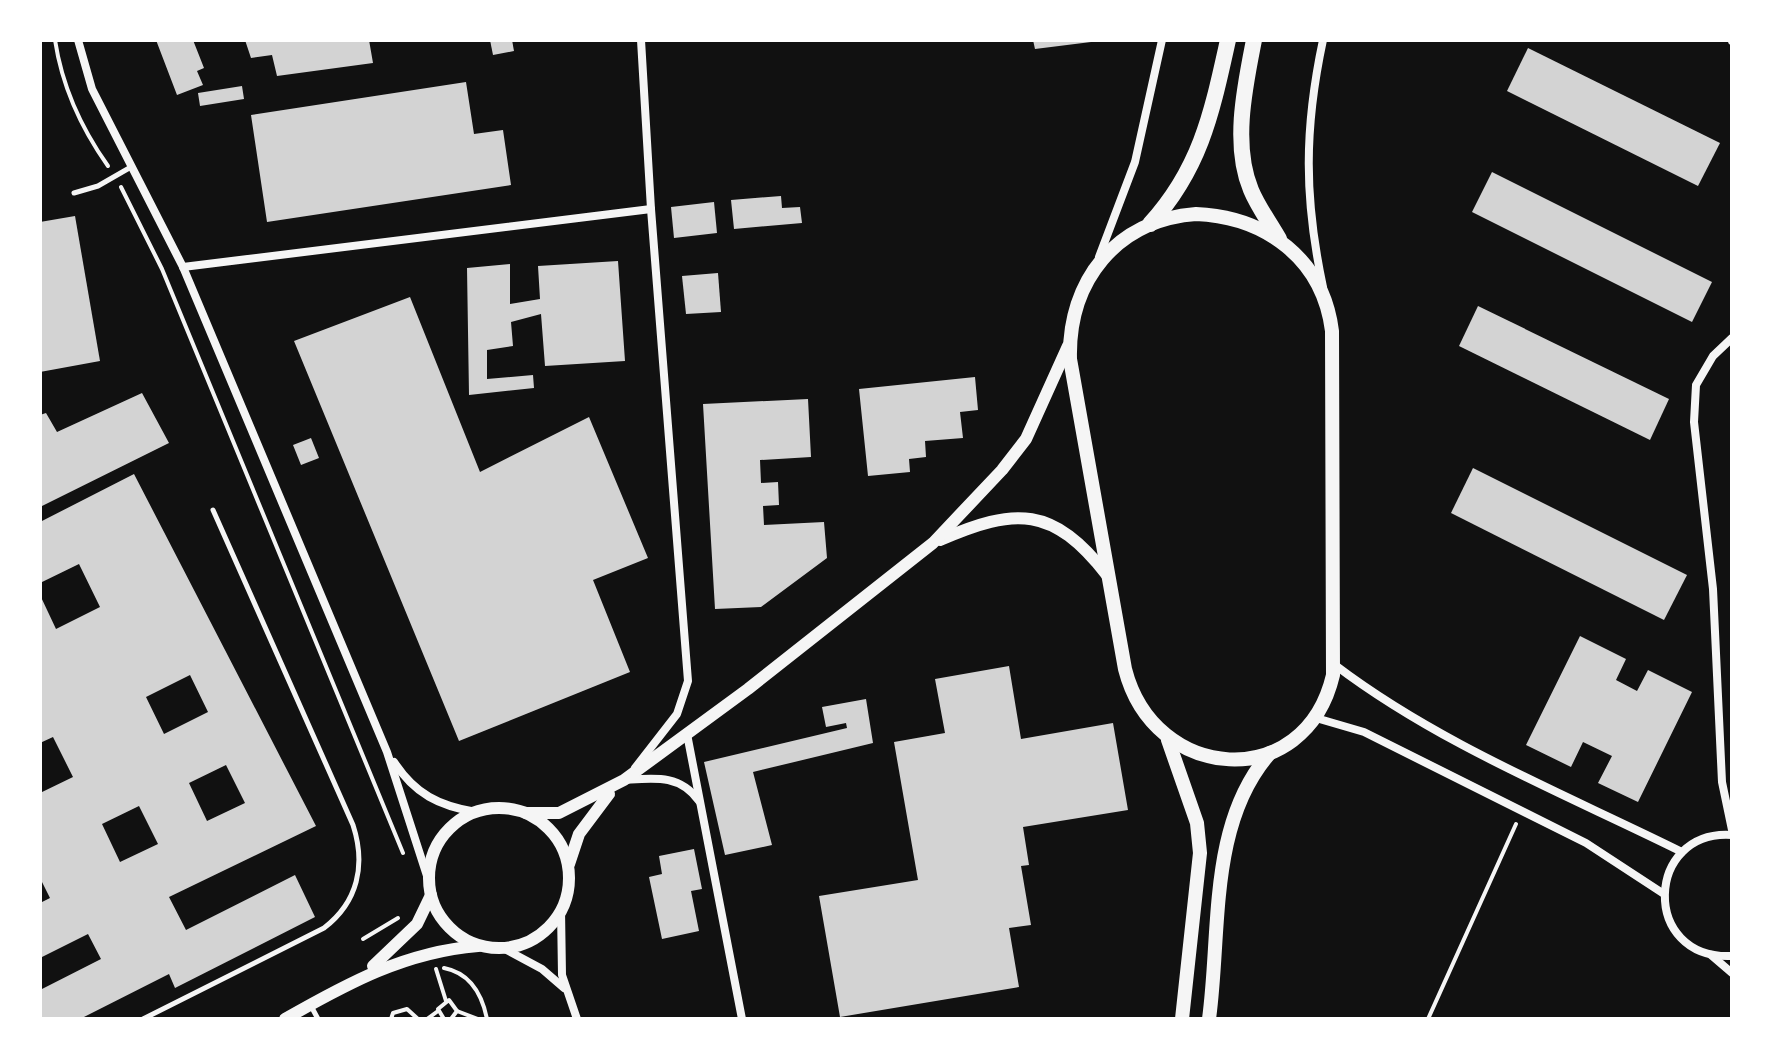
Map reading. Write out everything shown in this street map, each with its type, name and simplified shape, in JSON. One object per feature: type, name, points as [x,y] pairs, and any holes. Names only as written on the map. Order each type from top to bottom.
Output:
[{"type":"highway","points":[[1150,224],[1179,190],[1198,156],[1228,40]]},
{"type":"highway","points":[[1254,40],[1244,106],[1244,156],[1251,191],[1279,239]]},
{"type":"main road","points":[[1168,740],[1209,758],[1237,760],[1270,753],[1297,736],[1316,718],[1329,694],[1335,665],[1334,355],[1326,303],[1305,265],[1279,239],[1245,221],[1215,215],[1184,215],[1150,224],[1118,244],[1094,267],[1076,303],[1070,343],[1074,388],[1129,684],[1141,710],[1168,740],[1189,797],[1200,844],[1182,1019]]},
{"type":"main road","points":[[1209,1019],[1231,826],[1242,790],[1270,753]]},
{"type":"street","points":[[78,40],[92,89],[183,267],[387,752],[430,889],[449,927],[481,945]]},
{"type":"street","points":[[503,948],[533,939],[549,927],[561,910],[568,890],[571,855],[587,819],[622,782],[677,714],[688,681],[641,40]]},
{"type":"street","points":[[1094,267],[1135,162],[1162,40]]},
{"type":"street","points":[[1323,40],[1311,100],[1307,165],[1310,221],[1326,303]]},
{"type":"street","points":[[183,267],[651,209]]},
{"type":"street","points":[[1732,338],[1713,356],[1696,385],[1694,422],[1713,589],[1722,782],[1732,832],[1702,839],[1682,852],[1670,870],[1664,894],[1665,907],[1674,929],[1685,942],[1710,955],[1732,973]]},
{"type":"street","points":[[358,978],[404,940],[417,924],[430,889],[432,858],[443,836],[454,824],[476,812],[498,808],[526,813],[559,813],[622,782],[933,543],[1026,439],[1070,343]]},
{"type":"street","points":[[933,543],[999,518],[1037,518],[1072,536],[1110,578]]},
{"type":"street","points":[[1335,665],[1381,700],[1475,751],[1682,852]]},
{"type":"street","points":[[1316,718],[1364,732],[1586,843],[1664,894]]},
{"type":"street","points":[[687,734],[742,1019]]},
{"type":"street","points":[[387,752],[420,794],[443,805],[476,812]]},
{"type":"street","points":[[622,782],[672,780],[684,785],[702,806]]},
{"type":"street","points":[[526,813],[552,832],[563,850],[569,870]]},
{"type":"street","points":[[561,910],[560,959],[564,989],[577,1019]]},
{"type":"street","points":[[285,1019],[358,978],[427,952],[481,945],[503,948],[542,969],[564,989]]},
{"type":"street","points":[[1710,955],[1732,956]]},
{"type":"lane","points":[[74,193],[116,177],[132,167]]},
{"type":"lane","points":[[143,1019],[324,928],[346,906],[360,868],[353,825],[213,510]]},
{"type":"lane","points":[[310,1005],[318,1019]]},
{"type":"path","points":[[55,40],[59,66],[77,113],[116,177],[162,269],[404,855]]},
{"type":"path","points":[[1428,1019],[1522,811]]},
{"type":"path","points":[[363,939],[406,913]]},
{"type":"path","points":[[421,970],[436,966],[453,970],[468,979],[478,990],[487,1019]]},
{"type":"path","points":[[436,966],[446,1001]]},
{"type":"path","points":[[446,1001],[454,1003],[457,1011],[478,1019]]},
{"type":"path","points":[[427,1019],[446,1001]]},
{"type":"path","points":[[391,1019],[393,1013],[407,1009],[418,1019]]},
{"type":"path","points":[[438,1011],[444,1019]]},
{"type":"path","points":[[451,1019],[457,1011]]},
{"type":"building","points":[[156,40],[193,40],[204,68],[197,71],[203,85],[177,95]]},
{"type":"building","points":[[245,40],[369,40],[373,63],[277,76],[272,55],[251,58]]},
{"type":"building","points":[[490,40],[512,40],[514,51],[493,55]]},
{"type":"building","points":[[1033,40],[1091,40],[1091,42],[1035,49]]},
{"type":"building","points":[[1528,48],[1720,143],[1698,186],[1507,91]]},
{"type":"building","points":[[466,82],[474,134],[503,130],[511,185],[267,222],[251,115]]},
{"type":"building","points":[[242,86],[244,99],[200,106],[198,93]]},
{"type":"building","points":[[1492,172],[1712,282],[1692,322],[1472,212]]},
{"type":"building","points":[[781,196],[782,208],[800,207],[802,223],[734,229],[731,200]]},
{"type":"building","points":[[714,202],[717,233],[674,238],[671,207]]},
{"type":"building","points":[[75,216],[100,361],[40,372],[40,222]]},
{"type":"building","points":[[618,261],[625,361],[545,366],[541,314],[511,322],[513,346],[487,350],[487,379],[533,375],[534,388],[469,395],[467,268],[510,264],[510,304],[540,299],[538,266]]},
{"type":"building","points":[[718,273],[721,312],[686,314],[682,276]]},
{"type":"building","points":[[410,297],[480,472],[589,417],[648,558],[593,580],[630,672],[459,741],[294,341]]},
{"type":"building","points":[[1478,306],[1669,399],[1650,440],[1459,346]]},
{"type":"building","points":[[975,377],[978,410],[960,412],[963,438],[925,441],[926,457],[909,459],[910,472],[868,476],[859,389]]},
{"type":"building","points":[[142,393],[169,443],[40,507],[40,415],[46,413],[57,432]]},
{"type":"building","points":[[808,399],[811,457],[760,460],[761,483],[778,482],[779,505],[763,506],[764,525],[824,522],[827,558],[761,607],[715,609],[703,404]]},
{"type":"building","points":[[311,438],[319,458],[301,465],[293,445]]},
{"type":"building","points":[[1473,468],[1687,575],[1664,620],[1451,513]]},
{"type":"building","points":[[134,474],[316,826],[169,897],[186,930],[295,875],[315,917],[175,988],[169,974],[80,1019],[40,1019],[40,990],[101,959],[88,934],[40,958],[40,903],[50,898],[40,878],[40,793],[73,777],[53,737],[40,743],[40,595],[56,629],[100,607],[79,564],[40,583],[40,522]],"holes":[[[190,675],[208,712],[164,734],[146,697]],[[226,765],[245,803],[207,821],[189,783]],[[139,806],[158,844],[120,862],[102,824]]]},
{"type":"building","points":[[1580,636],[1626,659],[1616,680],[1637,691],[1648,670],[1692,692],[1638,802],[1598,783],[1612,756],[1583,742],[1571,767],[1526,745]]},
{"type":"building","points":[[1009,666],[1021,739],[1113,723],[1128,810],[1023,827],[1029,865],[1021,866],[1031,925],[1009,928],[1019,987],[840,1017],[819,896],[918,880],[894,742],[945,733],[935,679]]},
{"type":"building","points":[[866,699],[873,743],[753,772],[772,845],[725,855],[704,762],[847,728],[846,723],[826,727],[822,707]]},
{"type":"building","points":[[694,849],[702,889],[691,891],[699,931],[662,939],[649,877],[662,874],[659,856]]}]
